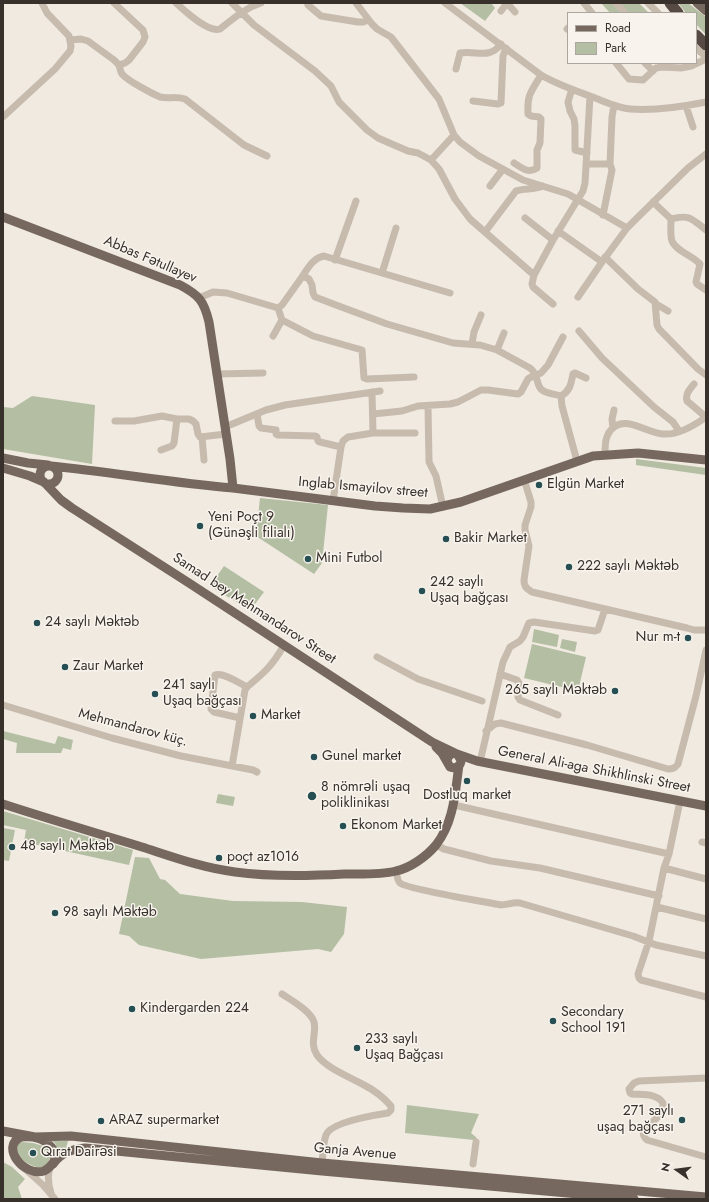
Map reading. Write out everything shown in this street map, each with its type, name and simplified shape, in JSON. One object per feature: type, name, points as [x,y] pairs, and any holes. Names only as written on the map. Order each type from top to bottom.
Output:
[{"type":"highway","points":[[670,3],[677,12]]},
{"type":"highway","points":[[697,36],[706,45]]},
{"type":"main road","points":[[697,3],[706,11]]},
{"type":"main road","name":"Abbas Fətullayev","points":[[3,217],[180,285],[195,293],[200,298],[204,306],[208,322],[232,473],[233,488]]},
{"type":"main road","name":"Inglab Ismayilov street","points":[[50,466],[333,501],[414,509],[430,509],[460,502],[593,456],[638,453],[706,460]]},
{"type":"main road","points":[[3,458],[54,467],[58,472],[56,487],[61,500]]},
{"type":"main road","points":[[44,482],[40,478],[40,472],[43,468],[50,466]]},
{"type":"main road","points":[[3,468],[30,476],[47,484],[53,482],[64,472],[81,469]]},
{"type":"main road","name":"Samad bey Mehmandarov Street","points":[[44,482],[61,500],[72,508],[432,742]]},
{"type":"main road","points":[[432,742],[456,754],[478,761]]},
{"type":"main road","points":[[432,742],[442,752],[456,785]]},
{"type":"main road","points":[[3,804],[198,864],[235,872],[279,875],[347,874],[396,871],[408,867],[419,860],[436,845],[446,827],[454,805],[460,758],[456,754],[450,754],[447,763]]},
{"type":"main road","points":[[447,763],[455,768],[460,765],[478,761]]},
{"type":"main road","name":"General Ali-aga Shikhlinski Street","points":[[478,761],[706,806]]},
{"type":"main road","name":"Ganja Avenue","points":[[3,1131],[35,1137],[71,1136],[644,1195],[706,1197]]},
{"type":"main road","points":[[3,1154],[21,1166],[35,1171],[44,1170],[51,1166],[55,1156],[52,1148],[44,1141],[35,1137],[16,1138],[12,1142],[10,1148],[12,1156],[21,1166]]},
{"type":"main road","name":"Ganja Avenue","points":[[51,1166],[63,1153],[85,1148],[634,1199]]},
{"type":"street","points":[[3,117],[55,69],[70,51],[70,40],[66,33],[47,13],[42,3]]},
{"type":"street","points":[[114,3],[143,30],[145,37],[143,42],[129,60],[119,65]]},
{"type":"street","points":[[176,3],[207,27],[216,31],[240,12],[261,3]]},
{"type":"street","points":[[232,3],[254,25],[315,70],[331,86],[339,102],[367,130],[378,138],[408,151],[418,153],[431,160],[439,169],[455,199],[470,219],[534,275]]},
{"type":"street","points":[[356,3],[377,29],[391,37],[439,99],[454,135],[460,142],[479,156],[523,180],[568,194],[627,228]]},
{"type":"street","points":[[445,3],[541,75],[590,96],[628,109],[655,109],[686,106],[706,102]]},
{"type":"street","points":[[501,11],[507,3],[515,12]]},
{"type":"street","points":[[584,3],[591,12]]},
{"type":"street","points":[[616,3],[624,12]]},
{"type":"street","points":[[648,3],[657,12]]},
{"type":"street","points":[[308,5],[321,16],[325,17],[358,22],[369,20]]},
{"type":"street","points":[[70,40],[81,39],[88,41],[114,60],[119,65],[122,74],[135,84],[160,97],[179,97],[185,99],[244,145],[267,156]]},
{"type":"street","points":[[456,68],[460,53],[489,54],[504,46]]},
{"type":"street","points":[[473,101],[498,104],[501,103],[504,46]]},
{"type":"street","points":[[697,49],[706,58],[697,63]]},
{"type":"street","points":[[617,64],[629,79],[643,80],[656,68],[669,65],[681,68],[695,64]]},
{"type":"street","points":[[646,64],[653,71]]},
{"type":"street","points":[[514,163],[525,171],[534,171],[537,168],[537,150],[540,144],[541,119],[528,114],[528,102],[529,94],[541,75]]},
{"type":"street","points":[[572,89],[568,102],[574,119],[575,150],[587,153]]},
{"type":"street","points":[[553,304],[533,287],[532,284],[534,275],[553,240],[583,191],[585,183],[590,96]]},
{"type":"street","points":[[603,215],[612,170],[610,164],[614,105]]},
{"type":"street","points":[[686,106],[693,127]]},
{"type":"street","points":[[431,160],[454,135]]},
{"type":"street","points":[[578,297],[627,228],[688,168],[706,154]]},
{"type":"street","points":[[586,164],[610,164]]},
{"type":"street","points":[[490,186],[503,169]]},
{"type":"street","points":[[485,232],[516,191],[538,188],[542,186]]},
{"type":"street","points":[[335,260],[356,201]]},
{"type":"street","points":[[653,202],[671,219],[672,241],[676,247],[703,264],[696,282],[706,290]]},
{"type":"street","points":[[671,219],[683,216],[692,219],[706,230]]},
{"type":"street","points":[[525,218],[553,240]]},
{"type":"street","points":[[382,273],[396,228]]},
{"type":"street","points":[[558,231],[604,260],[656,304],[668,311]]},
{"type":"street","points":[[278,308],[282,305],[313,261],[324,256],[450,293]]},
{"type":"street","points":[[302,277],[306,277],[312,285],[315,297],[336,305],[387,324],[453,343],[480,344],[497,350],[534,371],[540,388],[544,392],[561,396],[570,388],[573,374],[575,373],[586,378]]},
{"type":"street","points":[[200,298],[213,292],[227,292],[278,308]]},
{"type":"street","points":[[656,304],[657,325],[659,329],[698,369],[706,375]]},
{"type":"street","points":[[278,308],[282,320],[313,336],[362,350],[364,378],[414,377]]},
{"type":"street","points":[[472,344],[474,332],[481,315]]},
{"type":"street","points":[[273,336],[282,320]]},
{"type":"street","points":[[579,331],[602,358],[654,407],[673,422],[679,431]]},
{"type":"street","points":[[497,350],[504,333]]},
{"type":"street","points":[[372,414],[402,411],[418,406],[450,404],[458,402],[481,390],[518,394],[521,392],[528,379],[542,373],[563,337]]},
{"type":"street","points":[[216,374],[263,372]]},
{"type":"street","points":[[605,455],[607,436],[609,432],[618,424],[629,424],[655,433],[668,434],[697,424],[706,417],[687,401],[687,394],[694,384]]},
{"type":"street","points":[[202,437],[225,431],[266,410],[285,405],[380,391]]},
{"type":"street","points":[[372,392],[373,433]]},
{"type":"street","points":[[561,396],[562,406],[577,461]]},
{"type":"street","points":[[428,406],[429,462],[436,476],[443,506]]},
{"type":"street","points":[[613,428],[612,419],[614,410]]},
{"type":"street","points":[[257,414],[259,426],[261,428],[276,430],[276,434],[278,435],[315,436],[320,442],[341,447]]},
{"type":"street","points":[[115,421],[134,421],[162,416],[177,419],[184,418],[193,421],[196,424],[198,434],[202,437],[204,460]]},
{"type":"street","points":[[161,450],[172,446],[174,443],[177,419]]},
{"type":"street","points":[[333,501],[343,441],[348,437],[373,433],[415,433]]},
{"type":"street","points":[[524,479],[531,502],[531,507],[525,525],[529,546],[524,580],[524,585],[527,590],[694,630],[706,630]]},
{"type":"street","points":[[478,761],[503,662],[510,647],[520,641],[523,637],[529,622],[595,631],[598,630],[605,609]]},
{"type":"street","points":[[232,766],[245,690],[268,669],[284,645]]},
{"type":"street","points":[[486,730],[495,724],[501,723],[587,745],[671,769],[675,768],[678,764],[696,696],[706,650]]},
{"type":"street","points":[[377,657],[418,679],[482,701]]},
{"type":"street","points":[[500,674],[518,680],[518,697],[520,700],[558,715]]},
{"type":"street","points":[[240,718],[214,712],[211,709],[215,675],[223,675],[247,687]]},
{"type":"street","name":"Mehmandarov küç.","points":[[3,705],[112,738],[181,756],[254,770],[257,772]]},
{"type":"street","points":[[680,801],[669,854],[664,868],[649,942],[638,974],[641,980],[706,996]]},
{"type":"street","points":[[454,805],[669,854]]},
{"type":"street","points":[[436,845],[444,849],[491,861],[540,868],[659,896]]},
{"type":"street","points":[[664,868],[706,879]]},
{"type":"street","points":[[396,871],[399,883],[403,885],[501,905],[506,905],[513,902],[520,903],[634,936],[656,945],[706,956]]},
{"type":"street","points":[[657,907],[706,919]]},
{"type":"street","points":[[282,994],[312,1017],[315,1026],[313,1044],[317,1055],[342,1074],[365,1085],[380,1096],[392,1108],[388,1113],[354,1120],[330,1130],[326,1135],[322,1163]]},
{"type":"street","points":[[706,1078],[639,1081],[634,1083],[629,1089],[632,1094],[658,1097],[664,1103],[663,1111],[646,1127],[643,1132],[646,1140],[706,1157]]},
{"type":"street","points":[[473,1164],[476,1142]]},
{"type":"street","points":[[21,1166],[43,1185],[53,1197]]},
{"type":"street","points":[[51,1166],[48,1173],[48,1181],[53,1197]]},
{"type":"green space","points":[[460,3],[491,3],[495,8],[485,21]]},
{"type":"green space","points":[[612,3],[620,12],[609,12],[602,4]]},
{"type":"green space","points":[[620,3],[639,3],[648,12],[628,12]]},
{"type":"green space","points":[[678,3],[688,3],[706,17],[706,35],[697,25],[697,12],[685,12]]},
{"type":"green space","points":[[32,396],[95,405],[92,464],[3,449],[3,407],[13,408]]},
{"type":"green space","points":[[636,459],[706,468],[706,475],[636,465]]},
{"type":"green space","points":[[260,498],[328,505],[322,563],[314,574],[256,536]]},
{"type":"green space","points":[[224,566],[264,592],[255,604],[250,600],[246,608],[210,586]]},
{"type":"green space","points":[[534,629],[559,635],[557,647],[532,642]]},
{"type":"green space","points":[[562,639],[577,642],[575,652],[560,648]]},
{"type":"green space","points":[[532,644],[586,657],[578,691],[524,678]]},
{"type":"green space","points":[[3,731],[55,744],[58,736],[73,740],[71,750],[63,748],[61,753],[16,753],[17,743],[3,739]]},
{"type":"green space","points":[[218,794],[235,797],[233,806],[216,803]]},
{"type":"green space","points":[[3,811],[133,850],[129,865],[24,842],[26,830],[3,825]]},
{"type":"green space","points":[[3,828],[15,830],[9,861],[3,860]]},
{"type":"green space","points":[[135,857],[149,858],[160,879],[165,880],[180,894],[233,901],[302,902],[347,907],[344,934],[331,952],[318,949],[201,959],[139,945],[129,936],[119,934]]},
{"type":"green space","points":[[407,1105],[479,1114],[471,1133],[477,1138],[474,1140],[405,1133]]},
{"type":"green space","points":[[51,1140],[68,1141],[66,1148],[58,1152],[55,1143]]},
{"type":"green space","points":[[22,1142],[47,1147],[51,1154],[48,1163],[42,1167],[35,1167],[19,1157],[16,1144]]},
{"type":"green space","points":[[3,1162],[12,1167],[25,1179],[18,1187],[22,1199],[3,1199]]},
{"type":"place","name":"Elgün Market","points":[[539,485]]},
{"type":"place","name":"Yeni Poçt 9 (Günəşli filialı)","points":[[200,526]]},
{"type":"place","name":"Bakir Market","points":[[446,539]]},
{"type":"place","name":"Mini Futbol","points":[[308,559]]},
{"type":"place","name":"222 saylı Məktəb","points":[[569,567]]},
{"type":"place","name":"242 saylı Uşaq bağçası","points":[[422,591]]},
{"type":"place","name":"24 saylı Məktəb","points":[[37,623]]},
{"type":"place","name":"Nur m-t","points":[[688,638]]},
{"type":"place","name":"Zaur Market","points":[[65,667]]},
{"type":"place","name":"265 saylı Məktəb","points":[[615,691]]},
{"type":"place","name":"241 saylı Uşaq bağçası","points":[[155,694]]},
{"type":"place","name":"Market","points":[[253,716]]},
{"type":"place","name":"Gunel market","points":[[314,757]]},
{"type":"place","name":"Dostluq market","points":[[467,781]]},
{"type":"place","name":"8 nömrəli uşaq poliklinikası","points":[[312,796]]},
{"type":"place","name":"Ekonom Market","points":[[343,826]]},
{"type":"place","name":"48 saylı Məktəb","points":[[12,847]]},
{"type":"place","name":"poçt az1016","points":[[219,858]]},
{"type":"place","name":"98 saylı Məktəb","points":[[55,913]]},
{"type":"place","name":"Kindergarden 224","points":[[132,1009]]},
{"type":"place","name":"Secondary School 191","points":[[553,1021]]},
{"type":"place","name":"233 saylı Uşaq Bağçası","points":[[357,1048]]},
{"type":"place","name":"271 saylı uşaq bağçası","points":[[682,1120]]},
{"type":"place","name":"ARAZ supermarket","points":[[101,1121]]},
{"type":"place","name":"Qırat Dairəsi","points":[[33,1153]]}]
